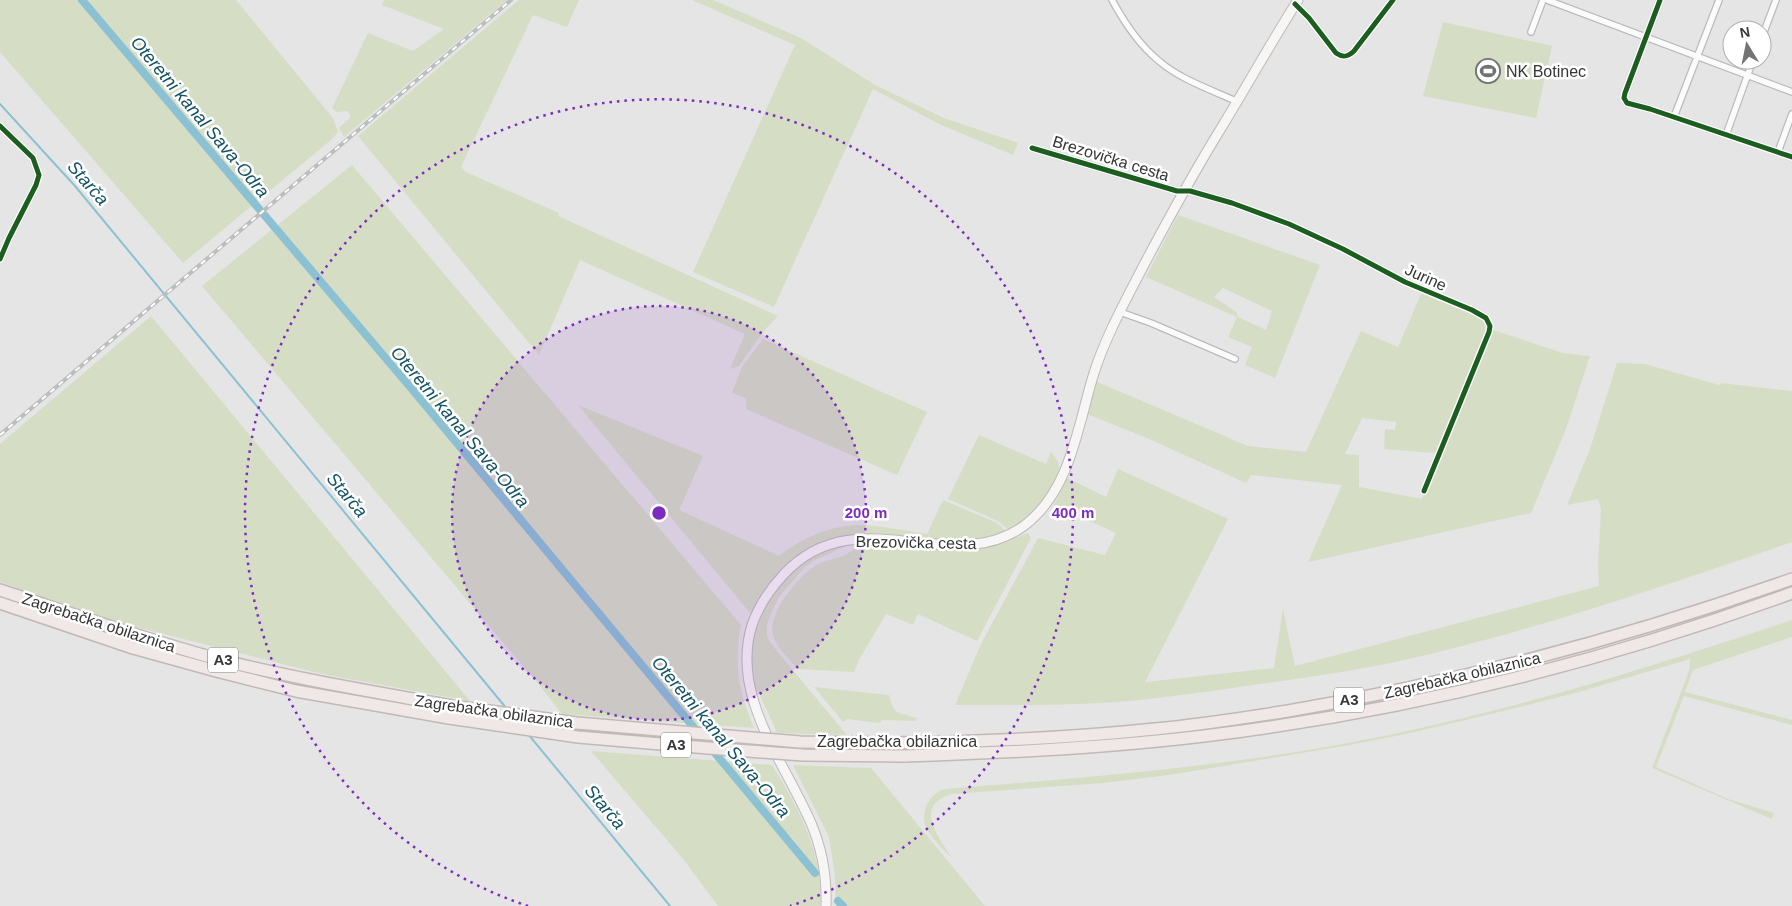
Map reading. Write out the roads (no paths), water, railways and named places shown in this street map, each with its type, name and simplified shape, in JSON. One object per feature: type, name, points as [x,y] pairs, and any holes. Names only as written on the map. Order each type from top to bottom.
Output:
[{"type":"highway","name":"Zagrebačka obilaznica","points":[[0,590],[220,659],[299,678],[452,706],[577,723],[800,742],[892,743],[979,741],[1156,729],[1353,700],[1442,681],[1564,651],[1792,579]]},
{"type":"highway","name":"Zagrebačka obilaznica","points":[[0,603],[133,648],[287,689],[449,718],[578,737],[708,748],[802,755],[904,756],[1034,751],[1148,742],[1256,728],[1356,712],[1427,698],[1568,663],[1640,643],[1792,593]]},
{"type":"main road","name":"Brezovička cesta","points":[[826,906],[824,870],[812,825],[758,715],[749,685],[746,661],[747,647],[753,624],[761,605],[789,568],[809,554],[833,544],[854,539],[877,538],[941,545],[972,545],[996,540],[1025,525],[1047,503],[1059,482],[1073,445],[1100,357],[1120,312],[1183,191],[1297,2]]},
{"type":"street","points":[[1112,0],[1125,22],[1159,61],[1177,74],[1238,102]]},
{"type":"street","name":"Brezovička cesta","points":[[1297,2],[1336,53],[1346,57],[1354,51],[1393,0]]},
{"type":"street","points":[[1531,32],[1543,0]]},
{"type":"street","points":[[1547,0],[1792,92]]},
{"type":"street","points":[[1660,0],[1624,93],[1627,103],[1792,157]]},
{"type":"street","points":[[1674,118],[1719,0]]},
{"type":"street","points":[[1768,20],[1776,0]]},
{"type":"street","points":[[1726,135],[1750,70]]},
{"type":"street","points":[[1778,152],[1792,114]]},
{"type":"street","points":[[0,126],[33,158],[39,175],[0,259]]},
{"type":"street","name":"Brezovička cesta","points":[[1032,148],[1183,191]]},
{"type":"street","name":"Jurine","points":[[1183,191],[1232,203],[1289,224],[1343,249],[1405,282],[1472,310],[1486,318],[1490,326],[1489,332],[1424,491]]},
{"type":"street","points":[[1120,312],[1151,323],[1235,359]]},
{"type":"waterway","name":"Oteretni kanal Sava-Odra","points":[[82,0],[411,388],[815,873]]},
{"type":"waterway","name":"Starča","points":[[0,104],[75,186],[507,709]]},
{"type":"waterway","name":"Starča","points":[[528,734],[670,906]]},
{"type":"waterway","name":"Oteretni kanal Sava-Odra","points":[[838,901],[843,906]]},
{"type":"railway","points":[[0,435],[511,0]]},
{"type":"place","name":"NK Botinec","points":[[1488,71]]}]
